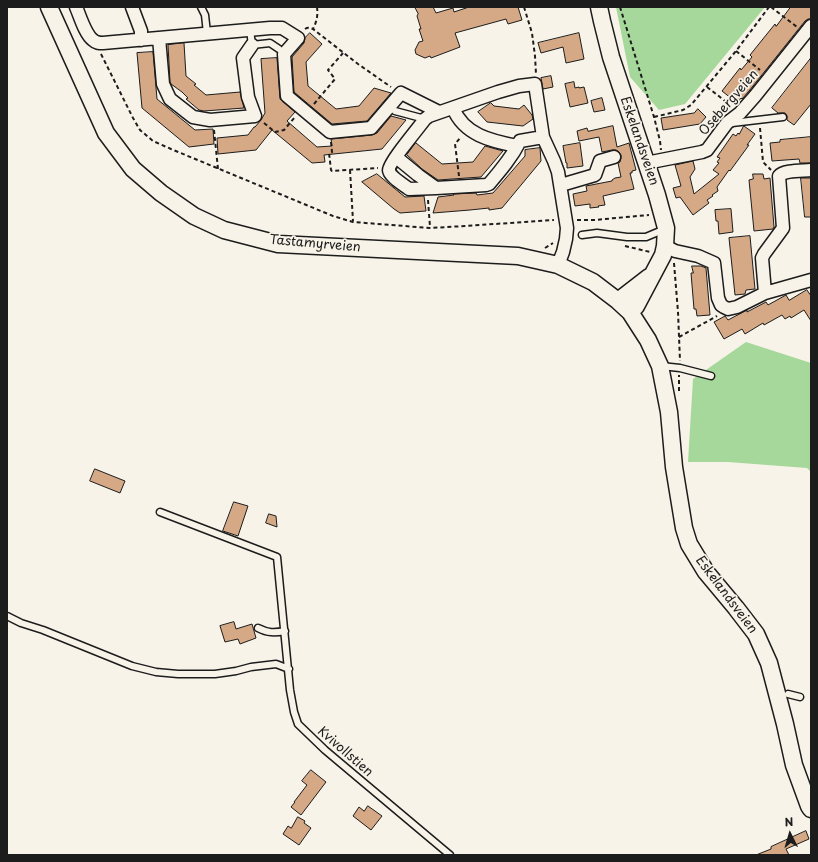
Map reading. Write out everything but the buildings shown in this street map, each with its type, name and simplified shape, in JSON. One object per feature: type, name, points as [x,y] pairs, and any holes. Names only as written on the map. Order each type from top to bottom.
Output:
[{"type":"main road","name":"Tastamyrveien","points":[[49,7],[106,133],[133,169],[161,193],[194,216],[224,230],[278,244],[518,256],[558,264],[593,282],[618,301]]},
{"type":"main road","name":"Eskelandsveien","points":[[599,7],[611,57],[657,195],[670,248],[663,256],[636,306],[630,312]]},
{"type":"main road","name":"Eskelandsveien","points":[[653,274],[618,301],[630,312],[648,340],[660,366],[669,412],[674,467],[684,528],[689,544],[706,572],[756,634],[769,663],[794,766],[811,809]]},
{"type":"street","points":[[76,7],[88,35],[92,40],[103,43],[207,33],[282,28],[298,38],[284,54],[287,96],[330,132],[371,128],[401,93],[439,112]]},
{"type":"street","points":[[132,7],[141,30],[142,40]]},
{"type":"street","name":"Osebergveien","points":[[646,163],[706,150],[727,123],[740,113],[755,96],[808,30]]},
{"type":"street","points":[[158,38],[163,84],[170,99],[193,117],[210,120],[255,116],[248,97],[243,58],[252,45]]},
{"type":"street","points":[[543,137],[521,140],[507,162],[489,184],[486,185],[409,189],[391,174],[389,170],[393,162],[425,119],[439,112],[498,92],[519,86],[535,84],[543,137],[554,161],[561,185],[567,228],[563,252],[558,264]]},
{"type":"street","points":[[453,108],[460,120],[468,129],[486,138],[518,146]]},
{"type":"street","points":[[561,185],[595,175],[600,161],[614,157]]},
{"type":"street","points":[[393,162],[418,175],[432,188]]},
{"type":"street","points":[[765,293],[762,258],[783,228],[779,176],[786,172],[811,170]]},
{"type":"street","points":[[670,248],[698,256],[714,263],[718,298],[721,305],[728,309],[765,293],[811,280]]},
{"type":"lane","points":[[201,7],[205,15],[207,33]]},
{"type":"lane","points":[[250,30],[252,45],[270,43],[279,49]]},
{"type":"lane","points":[[396,111],[425,119]]},
{"type":"lane","points":[[727,123],[783,117]]},
{"type":"lane","points":[[582,235],[597,233],[627,237],[646,237],[666,228]]},
{"type":"lane","points":[[660,366],[680,368],[712,376]]},
{"type":"lane","name":"Kvivollstien","points":[[160,512],[277,557],[290,690],[298,724],[325,750],[450,855]]},
{"type":"lane","points":[[7,616],[21,623],[43,630],[132,666],[156,672],[178,674],[215,674],[236,671],[252,666],[276,664],[289,668]]},
{"type":"lane","points":[[258,628],[273,633],[285,631]]},
{"type":"lane","points":[[788,694],[800,697]]},
{"type":"path","points":[[317,7],[317,22],[313,29],[358,64],[401,93]]},
{"type":"path","points":[[524,7],[532,32],[536,75]]},
{"type":"path","points":[[620,7],[654,117],[660,141],[662,159]]},
{"type":"path","points":[[654,117],[683,110],[691,105],[770,7],[808,30]]},
{"type":"path","points":[[96,42],[133,118],[140,130],[153,141],[333,216],[353,222],[430,228],[559,220]]},
{"type":"path","points":[[736,51],[769,78]]},
{"type":"path","points":[[255,116],[275,132],[284,130],[335,79],[328,70],[343,52]]},
{"type":"path","points":[[707,87],[740,113]]},
{"type":"path","points":[[214,119],[218,169]]},
{"type":"path","points":[[760,119],[763,162],[769,169],[779,176]]},
{"type":"path","points":[[460,187],[455,144],[468,129]]},
{"type":"path","points":[[332,152],[329,153],[332,171],[350,170],[393,162]]},
{"type":"path","points":[[350,170],[353,222]]},
{"type":"path","points":[[430,228],[432,188]]},
{"type":"path","points":[[576,220],[594,220],[649,215]]},
{"type":"path","points":[[540,250],[548,247],[554,242]]},
{"type":"path","points":[[670,248],[674,261],[676,286],[680,368],[679,394]]},
{"type":"path","points":[[679,337],[728,309]]},
{"type":"green space","points":[[616,7],[765,7],[685,104],[659,110],[630,77]]},
{"type":"green space","points":[[746,342],[811,363],[811,472],[807,468],[728,462],[688,462],[693,379]]}]
